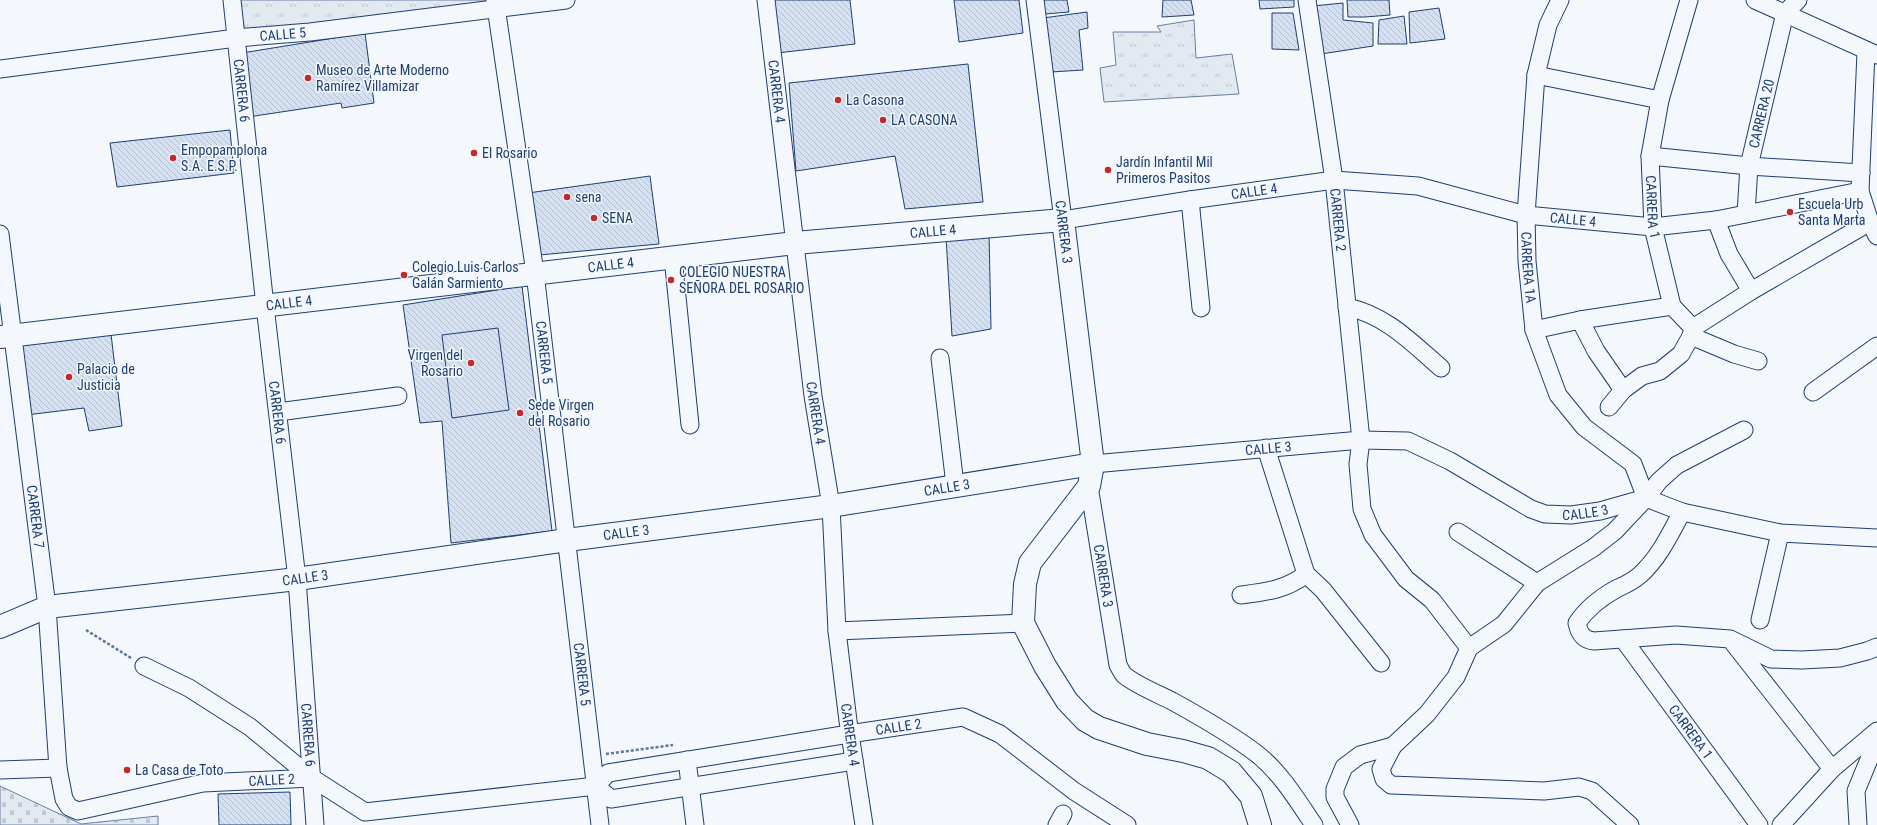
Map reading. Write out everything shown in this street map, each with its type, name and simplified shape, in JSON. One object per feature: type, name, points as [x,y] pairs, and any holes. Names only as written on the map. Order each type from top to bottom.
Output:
[{"type":"main road","name":"CALLE 4","points":[[6,336],[795,243],[1063,220]]},
{"type":"main road","name":"CARRERA 3","points":[[1063,220],[1093,464],[1089,486]]},
{"type":"main road","name":"CALLE 3","points":[[0,627],[37,611],[298,579],[567,540],[831,506],[1093,464]]},
{"type":"main road","points":[[1089,486],[1030,563],[1024,584],[1023,623],[1045,666],[1066,701],[1085,720],[1099,728],[1147,744],[1183,751],[1208,758],[1231,772],[1251,796],[1260,825]]},
{"type":"street","name":"CARRERA 6","points":[[232,0],[265,306],[298,579],[315,825]]},
{"type":"street","name":"CALLE 5","points":[[0,69],[236,38],[310,32],[444,14],[496,5],[566,0]]},
{"type":"street","name":"CARRERA 4","points":[[766,0],[814,396],[831,506],[837,631],[850,734],[864,825]]},
{"type":"street","name":"CARRERA 3","points":[[1035,0],[1063,220]]},
{"type":"street","name":"CARRERA 2","points":[[1307,0],[1334,180],[1361,440],[1358,464],[1362,509],[1373,535],[1406,580],[1432,600],[1469,648]]},
{"type":"street","name":"CARRERA 1A","points":[[1560,0],[1548,25],[1536,75],[1526,215],[1527,261],[1534,330],[1558,395],[1584,427],[1633,464],[1646,498]]},
{"type":"street","name":"CARRERA 1","points":[[1672,306],[1653,227],[1650,156],[1660,100],[1689,0]]},
{"type":"street","points":[[1609,407],[1623,390],[1642,376],[1660,371],[1682,354],[1692,332],[1751,291],[1873,229],[1860,191],[1872,54],[1755,0]]},
{"type":"street","points":[[1784,13],[1798,0]]},
{"type":"street","name":"CARRERA 5","points":[[496,5],[535,273],[600,825]]},
{"type":"street","name":"CARRERA 20","points":[[1746,214],[1749,166],[1784,13]]},
{"type":"street","points":[[1536,75],[1660,100]]},
{"type":"street","points":[[1650,156],[1749,166],[1861,173]]},
{"type":"street","name":"CALLE 4","points":[[1063,220],[1190,200],[1334,180],[1418,186],[1526,215],[1653,227],[1716,220],[1860,191]]},
{"type":"street","points":[[1190,200],[1201,308]]},
{"type":"street","points":[[1716,220],[1729,254],[1751,291]]},
{"type":"street","name":"CARRERA 7","points":[[0,234],[6,336],[37,611],[58,768],[64,799]]},
{"type":"street","points":[[673,257],[690,425]]},
{"type":"street","points":[[1534,330],[1580,320],[1672,306],[1692,332],[1734,354],[1758,361]]},
{"type":"street","points":[[1347,307],[1363,310],[1393,326],[1441,368]]},
{"type":"street","points":[[1580,320],[1596,351],[1623,390]]},
{"type":"street","points":[[1813,392],[1877,346]]},
{"type":"street","points":[[940,358],[955,485]]},
{"type":"street","points":[[278,412],[398,396]]},
{"type":"street","points":[[1630,825],[1602,798],[1592,791],[1579,787],[1544,791],[1391,785],[1384,779],[1381,769],[1393,746],[1427,714],[1442,697],[1456,677],[1469,648],[1504,624],[1537,583],[1593,548],[1615,531],[1660,481],[1677,465],[1744,430]]},
{"type":"street","name":"CALLE 3","points":[[1093,464],[1361,440],[1408,441],[1433,452],[1531,509],[1545,514],[1571,515],[1600,511],[1646,498]]},
{"type":"street","points":[[1266,448],[1306,574],[1324,590],[1381,663]]},
{"type":"street","name":"CARRERA 3","points":[[1089,486],[1118,665],[1125,675],[1180,705],[1239,741],[1274,768],[1314,825]]},
{"type":"street","points":[[1646,498],[1682,512],[1780,533],[1877,538]]},
{"type":"street","points":[[1682,512],[1655,561],[1630,583],[1592,605],[1577,623],[1582,636],[1588,640],[1676,635],[1730,639],[1771,659],[1802,660],[1840,658],[1877,647]]},
{"type":"street","points":[[1458,532],[1537,583]]},
{"type":"street","points":[[1760,620],[1780,533]]},
{"type":"street","points":[[1240,595],[1271,591],[1289,585],[1306,574]]},
{"type":"street","points":[[0,615],[37,611]]},
{"type":"street","points":[[837,631],[1023,623]]},
{"type":"street","name":"CARRERA 1","points":[[1623,639],[1759,825]]},
{"type":"street","points":[[1730,639],[1832,769]]},
{"type":"street","points":[[144,666],[188,688],[250,727],[312,778]]},
{"type":"street","name":"CALLE 2","points":[[64,799],[69,807],[78,811],[203,783],[312,778],[365,812],[596,786],[608,773],[963,717],[1000,734],[1074,791],[1128,825]]},
{"type":"street","points":[[1781,825],[1832,769],[1877,731]]},
{"type":"street","points":[[1858,825],[1856,791],[1877,740]]},
{"type":"street","points":[[1350,825],[1335,797],[1335,789],[1344,768],[1360,755],[1393,746]]},
{"type":"street","points":[[687,760],[696,825]]},
{"type":"street","points":[[596,786],[612,799],[854,761]]},
{"type":"street","points":[[1,771],[58,768]]},
{"type":"path","points":[[86,630],[144,666]]},
{"type":"green space","points":[[232,0],[495,0],[496,9],[236,38]]},
{"type":"green space","points":[[1194,20],[1196,58],[1232,54],[1239,94],[1104,102],[1100,68],[1116,65],[1113,32],[1161,32],[1157,26]]},
{"type":"green space","points":[[0,786],[81,824],[158,816],[158,825],[0,825]]},
{"type":"building","points":[[773,0],[850,0],[855,44],[777,53]]},
{"type":"building","points":[[954,0],[1019,0],[1023,33],[959,42]]},
{"type":"building","points":[[1042,0],[1067,0],[1069,12],[1045,14]]},
{"type":"building","points":[[1163,0],[1191,0],[1194,15],[1162,17]]},
{"type":"building","points":[[1259,0],[1294,0],[1294,7],[1260,9]]},
{"type":"building","points":[[1347,0],[1389,0],[1390,15],[1348,17]]},
{"type":"building","points":[[1343,3],[1343,20],[1373,23],[1373,46],[1321,54],[1313,6]]},
{"type":"building","points":[[1439,8],[1445,39],[1410,43],[1409,12]]},
{"type":"building","points":[[1087,12],[1088,28],[1079,30],[1083,70],[1051,72],[1043,18]]},
{"type":"building","points":[[1272,13],[1293,13],[1299,50],[1272,49]]},
{"type":"building","points":[[1404,16],[1407,44],[1378,44],[1379,20]]},
{"type":"building","name":"Museo de Arte Moderno Ramírez Villamizar","points":[[365,33],[374,103],[342,108],[341,103],[248,117],[242,53]]},
{"type":"building","name":"LA CASONA","points":[[968,64],[983,202],[905,209],[895,156],[796,171],[789,83]]},
{"type":"building","name":"Empopamplona S.A. E.S.P.","points":[[230,130],[234,173],[117,187],[110,143]]},
{"type":"building","name":"SENA","points":[[650,176],[659,244],[539,255],[528,193]]},
{"type":"building","points":[[989,232],[991,329],[952,336],[946,237]]},
{"type":"building","name":"Virgen del Rosario","points":[[522,286],[552,531],[451,543],[442,421],[420,423],[403,305]]},
{"type":"building","points":[[498,328],[509,410],[452,418],[442,335]]},
{"type":"building","name":"Palacio de Justicia","points":[[111,334],[122,426],[89,431],[84,408],[26,415],[17,346]]},
{"type":"building","points":[[290,792],[291,825],[219,825],[218,794]]},
{"type":"place","name":"Museo de Arte Moderno Ramírez Villamizar","points":[[308,78]]},
{"type":"place","name":"La Casona","points":[[838,100]]},
{"type":"place","name":"LA CASONA","points":[[883,120]]},
{"type":"place","name":"El Rosario","points":[[474,153]]},
{"type":"place","name":"Empopamplona S.A. E.S.P.","points":[[173,158]]},
{"type":"place","name":"Jardín Infantil Mil Primeros Pasitos","points":[[1108,170]]},
{"type":"place","name":"sena","points":[[567,197]]},
{"type":"place","name":"Escuela Urb Santa Marta","points":[[1790,212]]},
{"type":"place","name":"SENA","points":[[594,218]]},
{"type":"place","name":"Colegio Luis Carlos Galán Sarmiento","points":[[404,275]]},
{"type":"place","name":"COLEGIO NUESTRA SEÑORA DEL ROSARIO","points":[[671,280]]},
{"type":"place","name":"Virgen del Rosario","points":[[471,363]]},
{"type":"place","name":"Palacio de Justicia","points":[[69,377]]},
{"type":"place","name":"Sede Virgen del Rosario","points":[[520,413]]},
{"type":"place","name":"La Casa de Toto","points":[[127,770]]}]
